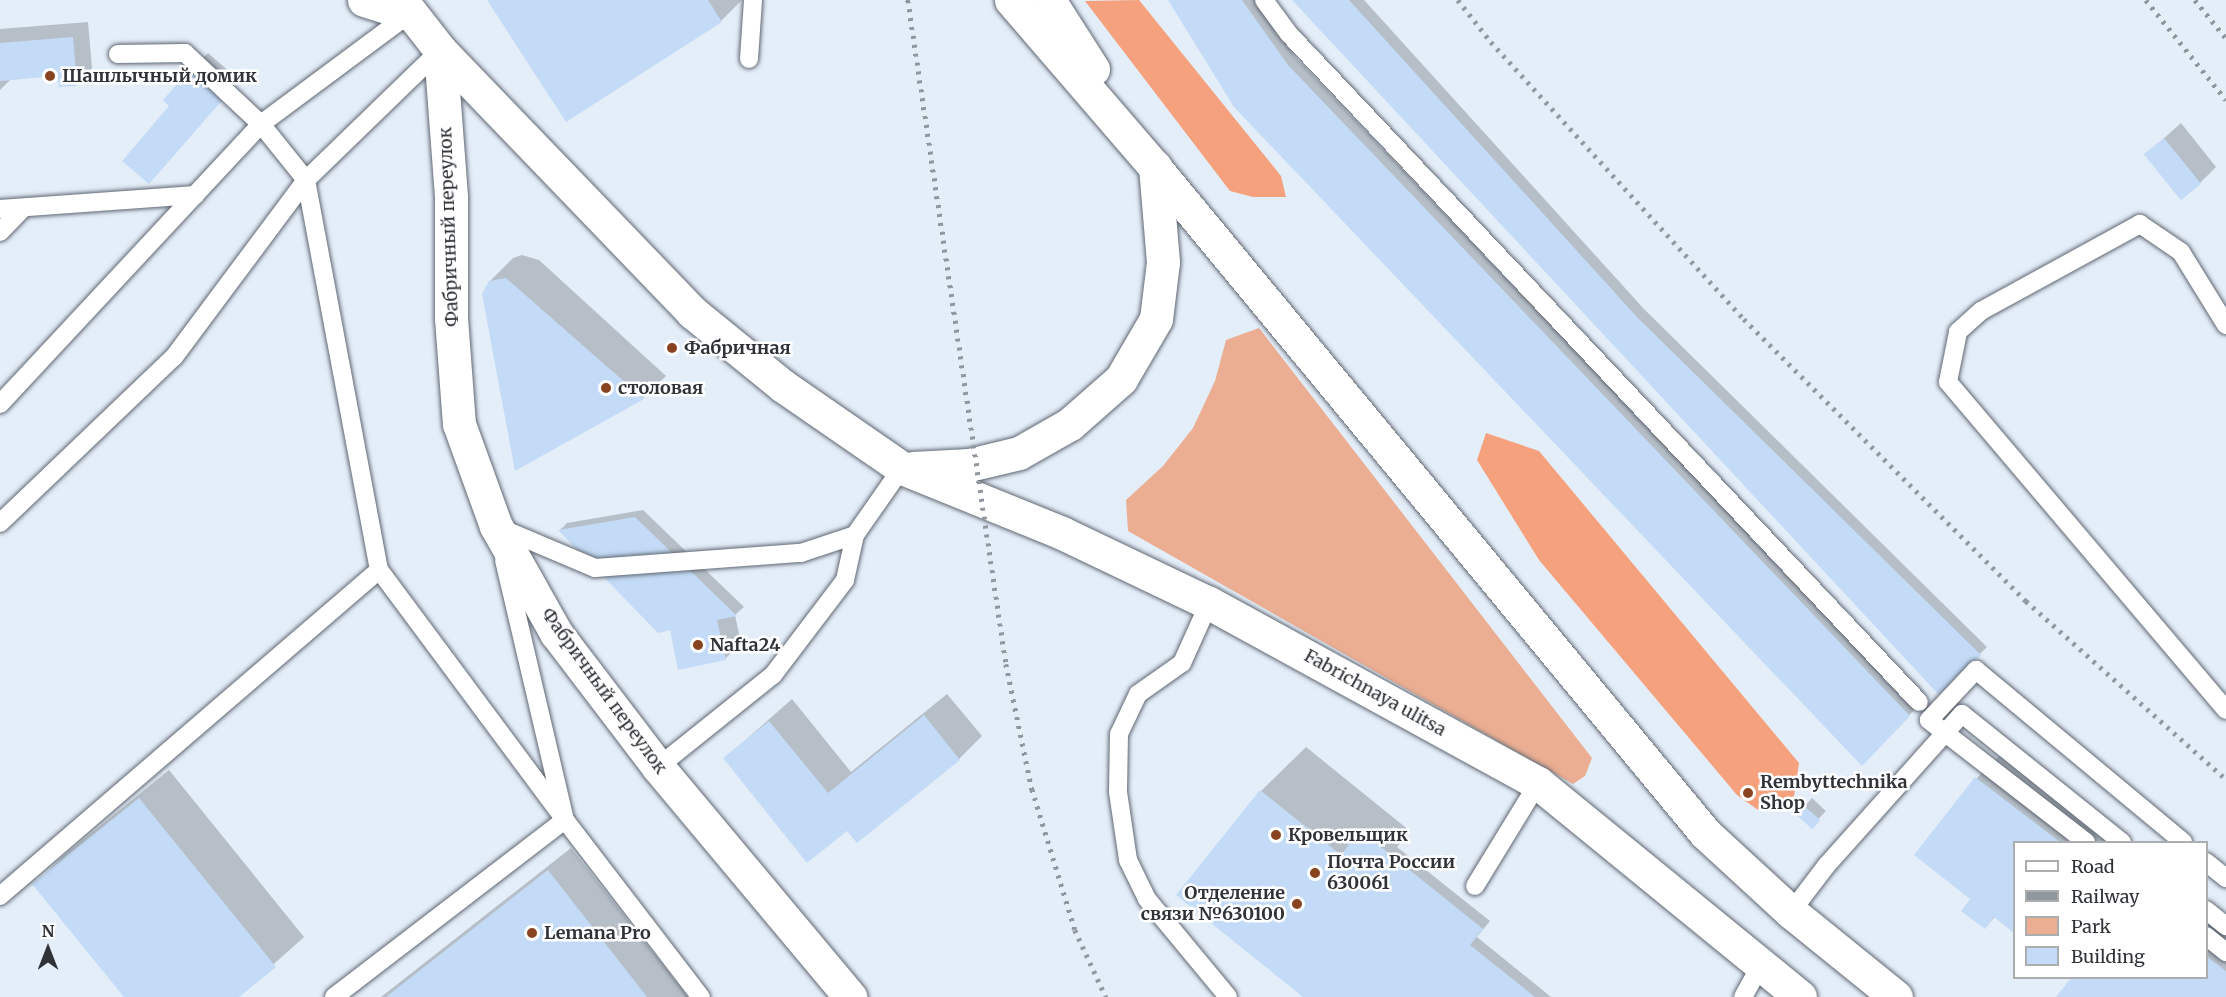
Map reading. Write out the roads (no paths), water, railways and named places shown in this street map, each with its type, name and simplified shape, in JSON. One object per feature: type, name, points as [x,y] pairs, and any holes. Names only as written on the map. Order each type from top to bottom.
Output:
[{"type":"main road","points":[[364,0],[405,7]]},
{"type":"main road","points":[[1011,0],[1157,170],[1705,833],[1791,912],[1896,997]]},
{"type":"main road","points":[[902,468],[969,465],[1019,453],[1070,424],[1121,380],[1156,319],[1163,262],[1157,170],[1049,0]]},
{"type":"main road","name":"Fabrichnaya ulitsa","points":[[405,7],[440,50],[692,312],[783,386],[902,468],[1062,533],[1209,603],[1538,783],[1800,997]]},
{"type":"main road","name":"Фабричный переулок","points":[[440,50],[450,197],[450,318],[459,424],[496,526],[556,633],[658,767],[850,997]]},
{"type":"lane","points":[[749,59],[753,0]]},
{"type":"lane","points":[[1264,0],[1297,42],[1919,702]]},
{"type":"lane","points":[[0,404],[261,124],[405,7]]},
{"type":"lane","points":[[0,523],[174,357],[306,180],[440,50]]},
{"type":"lane","points":[[118,54],[185,52],[261,124],[306,180],[379,570],[565,820],[701,997]]},
{"type":"lane","points":[[0,209],[196,195]]},
{"type":"lane","points":[[0,232],[22,209]]},
{"type":"lane","points":[[2226,326],[2181,252],[2140,224],[1981,311],[1958,332],[1948,382],[2226,710]]},
{"type":"lane","points":[[658,767],[773,675],[845,580],[855,535],[902,468]]},
{"type":"lane","points":[[496,526],[595,568],[801,553],[855,535]]},
{"type":"lane","points":[[496,526],[565,820]]},
{"type":"lane","points":[[0,896],[379,570]]},
{"type":"lane","points":[[1209,603],[1182,663],[1138,694],[1119,734],[1118,792],[1128,860],[1148,899],[1228,997]]},
{"type":"lane","points":[[2083,841],[1929,720],[1976,670],[2181,841]]},
{"type":"lane","points":[[1791,912],[1826,866],[1962,714],[2120,841]]},
{"type":"lane","points":[[1475,886],[1538,783]]},
{"type":"lane","points":[[333,997],[565,820]]},
{"type":"lane","points":[[2208,864],[2226,878]]},
{"type":"lane","points":[[2208,912],[2226,926]]},
{"type":"lane","points":[[2208,938],[2226,952]]},
{"type":"lane","points":[[1743,997],[1761,965]]},
{"type":"railway","points":[[908,0],[1006,664],[1032,789],[1075,930],[1106,997]]},
{"type":"railway","points":[[1458,0],[1491,42],[1744,319],[2026,601],[2226,779]]},
{"type":"railway","points":[[2146,0],[2226,100]]},
{"type":"railway","points":[[2195,0],[2226,38]]},
{"type":"place","name":"Шашлычный домик","points":[[50,76]]},
{"type":"place","name":"Фабричная","points":[[672,348]]},
{"type":"place","name":"столовая","points":[[606,388]]},
{"type":"place","name":"Nafta24","points":[[698,645]]},
{"type":"place","name":"Rembyttechnika Shop","points":[[1748,793]]},
{"type":"place","name":"Кровельщик","points":[[1276,835]]},
{"type":"place","name":"Почта России 630061","points":[[1315,873]]},
{"type":"place","name":"Отделение связи №630100","points":[[1297,904]]},
{"type":"place","name":"Lemana Pro","points":[[532,933]]}]
